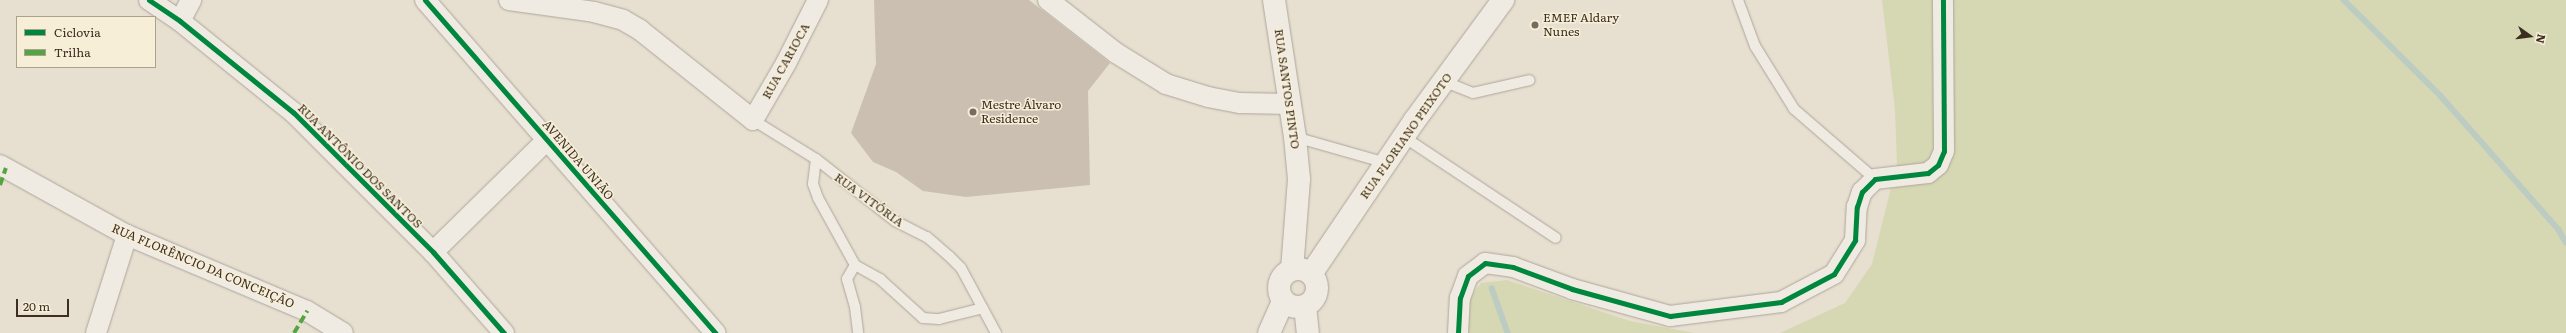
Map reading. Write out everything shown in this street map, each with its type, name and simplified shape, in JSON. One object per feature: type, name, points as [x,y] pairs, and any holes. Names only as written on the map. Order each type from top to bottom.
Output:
[{"type":"street","name":"RUA ANTÔNIO DOS SANTOS","points":[[149,0],[180,21],[294,113],[433,252],[504,333]]},
{"type":"street","points":[[180,21],[191,0]]},
{"type":"street","name":"AVENIDA UNIÃO","points":[[425,0],[715,333]]},
{"type":"street","points":[[509,0],[594,12],[623,20],[640,30],[752,120]]},
{"type":"street","name":"RUA CARIOCA","points":[[752,120],[786,63],[818,0]]},
{"type":"street","points":[[1048,0],[1116,53],[1166,84],[1208,97],[1240,103],[1289,104]]},
{"type":"street","name":"RUA SANTOS PINTO","points":[[1274,0],[1295,137],[1299,179],[1301,272]]},
{"type":"street","name":"RUA FLORIANO PEIXOTO","points":[[1301,272],[1386,163],[1443,81],[1503,0]]},
{"type":"street","points":[[1458,333],[1460,298],[1468,276],[1485,263],[1513,267],[1572,289],[1670,316],[1781,302],[1834,274],[1855,240],[1857,207],[1862,192],[1875,179],[1928,173],[1938,165],[1944,151],[1943,0]]},
{"type":"street","points":[[433,252],[547,140]]},
{"type":"street","name":"RUA FLORÊNCIO DA CONCEIÇÃO","points":[[0,165],[127,235],[307,311],[343,333]]},
{"type":"street","points":[[96,333],[127,235]]},
{"type":"street","points":[[1269,333],[1283,301],[1279,289],[1282,277],[1301,272],[1316,282],[1316,292],[1313,300],[1305,306],[1297,307],[1283,301]]},
{"type":"street","points":[[1305,306],[1308,333]]},
{"type":"lane","points":[[1738,0],[1755,46],[1794,109],[1875,179]]},
{"type":"lane","points":[[1443,81],[1473,93],[1530,80]]},
{"type":"lane","name":"RUA VITÓRIA","points":[[752,120],[816,159],[895,222],[927,237],[949,256],[961,268],[996,333]]},
{"type":"lane","points":[[1295,137],[1386,163]]},
{"type":"lane","points":[[1404,137],[1556,238]]},
{"type":"lane","points":[[816,159],[813,173],[818,198],[855,265],[880,279],[923,318],[939,319],[983,308]]},
{"type":"lane","points":[[855,265],[847,279],[855,307],[858,333]]},
{"type":"green space","points":[[1882,0],[2566,0],[2566,333],[1780,333],[1845,303],[1872,264],[1897,164],[1895,110]]},
{"type":"green space","points":[[1507,280],[1630,321],[1694,333],[1462,333],[1465,304],[1481,283]]},
{"type":"building","name":"Mestre Álvaro Residence","points":[[874,0],[1029,0],[1110,63],[1088,91],[1090,185],[966,197],[923,191],[896,172],[873,162],[851,133],[876,64]]},
{"type":"waterway","points":[[2344,0],[2441,96],[2559,230],[2566,242]]},
{"type":"waterway","points":[[1492,288],[1508,333]]},
{"type":"marked path","points":[[0,185],[6,168]]},
{"type":"marked path","points":[[294,333],[307,311]]},
{"type":"cycle path","points":[[149,0],[180,21],[294,113],[433,252],[504,333]]},
{"type":"cycle path","points":[[425,0],[715,333]]},
{"type":"cycle path","points":[[1458,333],[1460,298],[1468,276],[1485,263],[1513,267],[1572,289],[1670,316],[1781,302],[1834,274],[1855,240],[1857,207],[1862,192],[1875,179],[1928,173],[1938,165],[1944,151],[1943,0]]},
{"type":"place","name":"EMEF Aldary Nunes","points":[[1535,25]]},
{"type":"place","name":"Mestre Álvaro Residence","points":[[973,112]]}]
